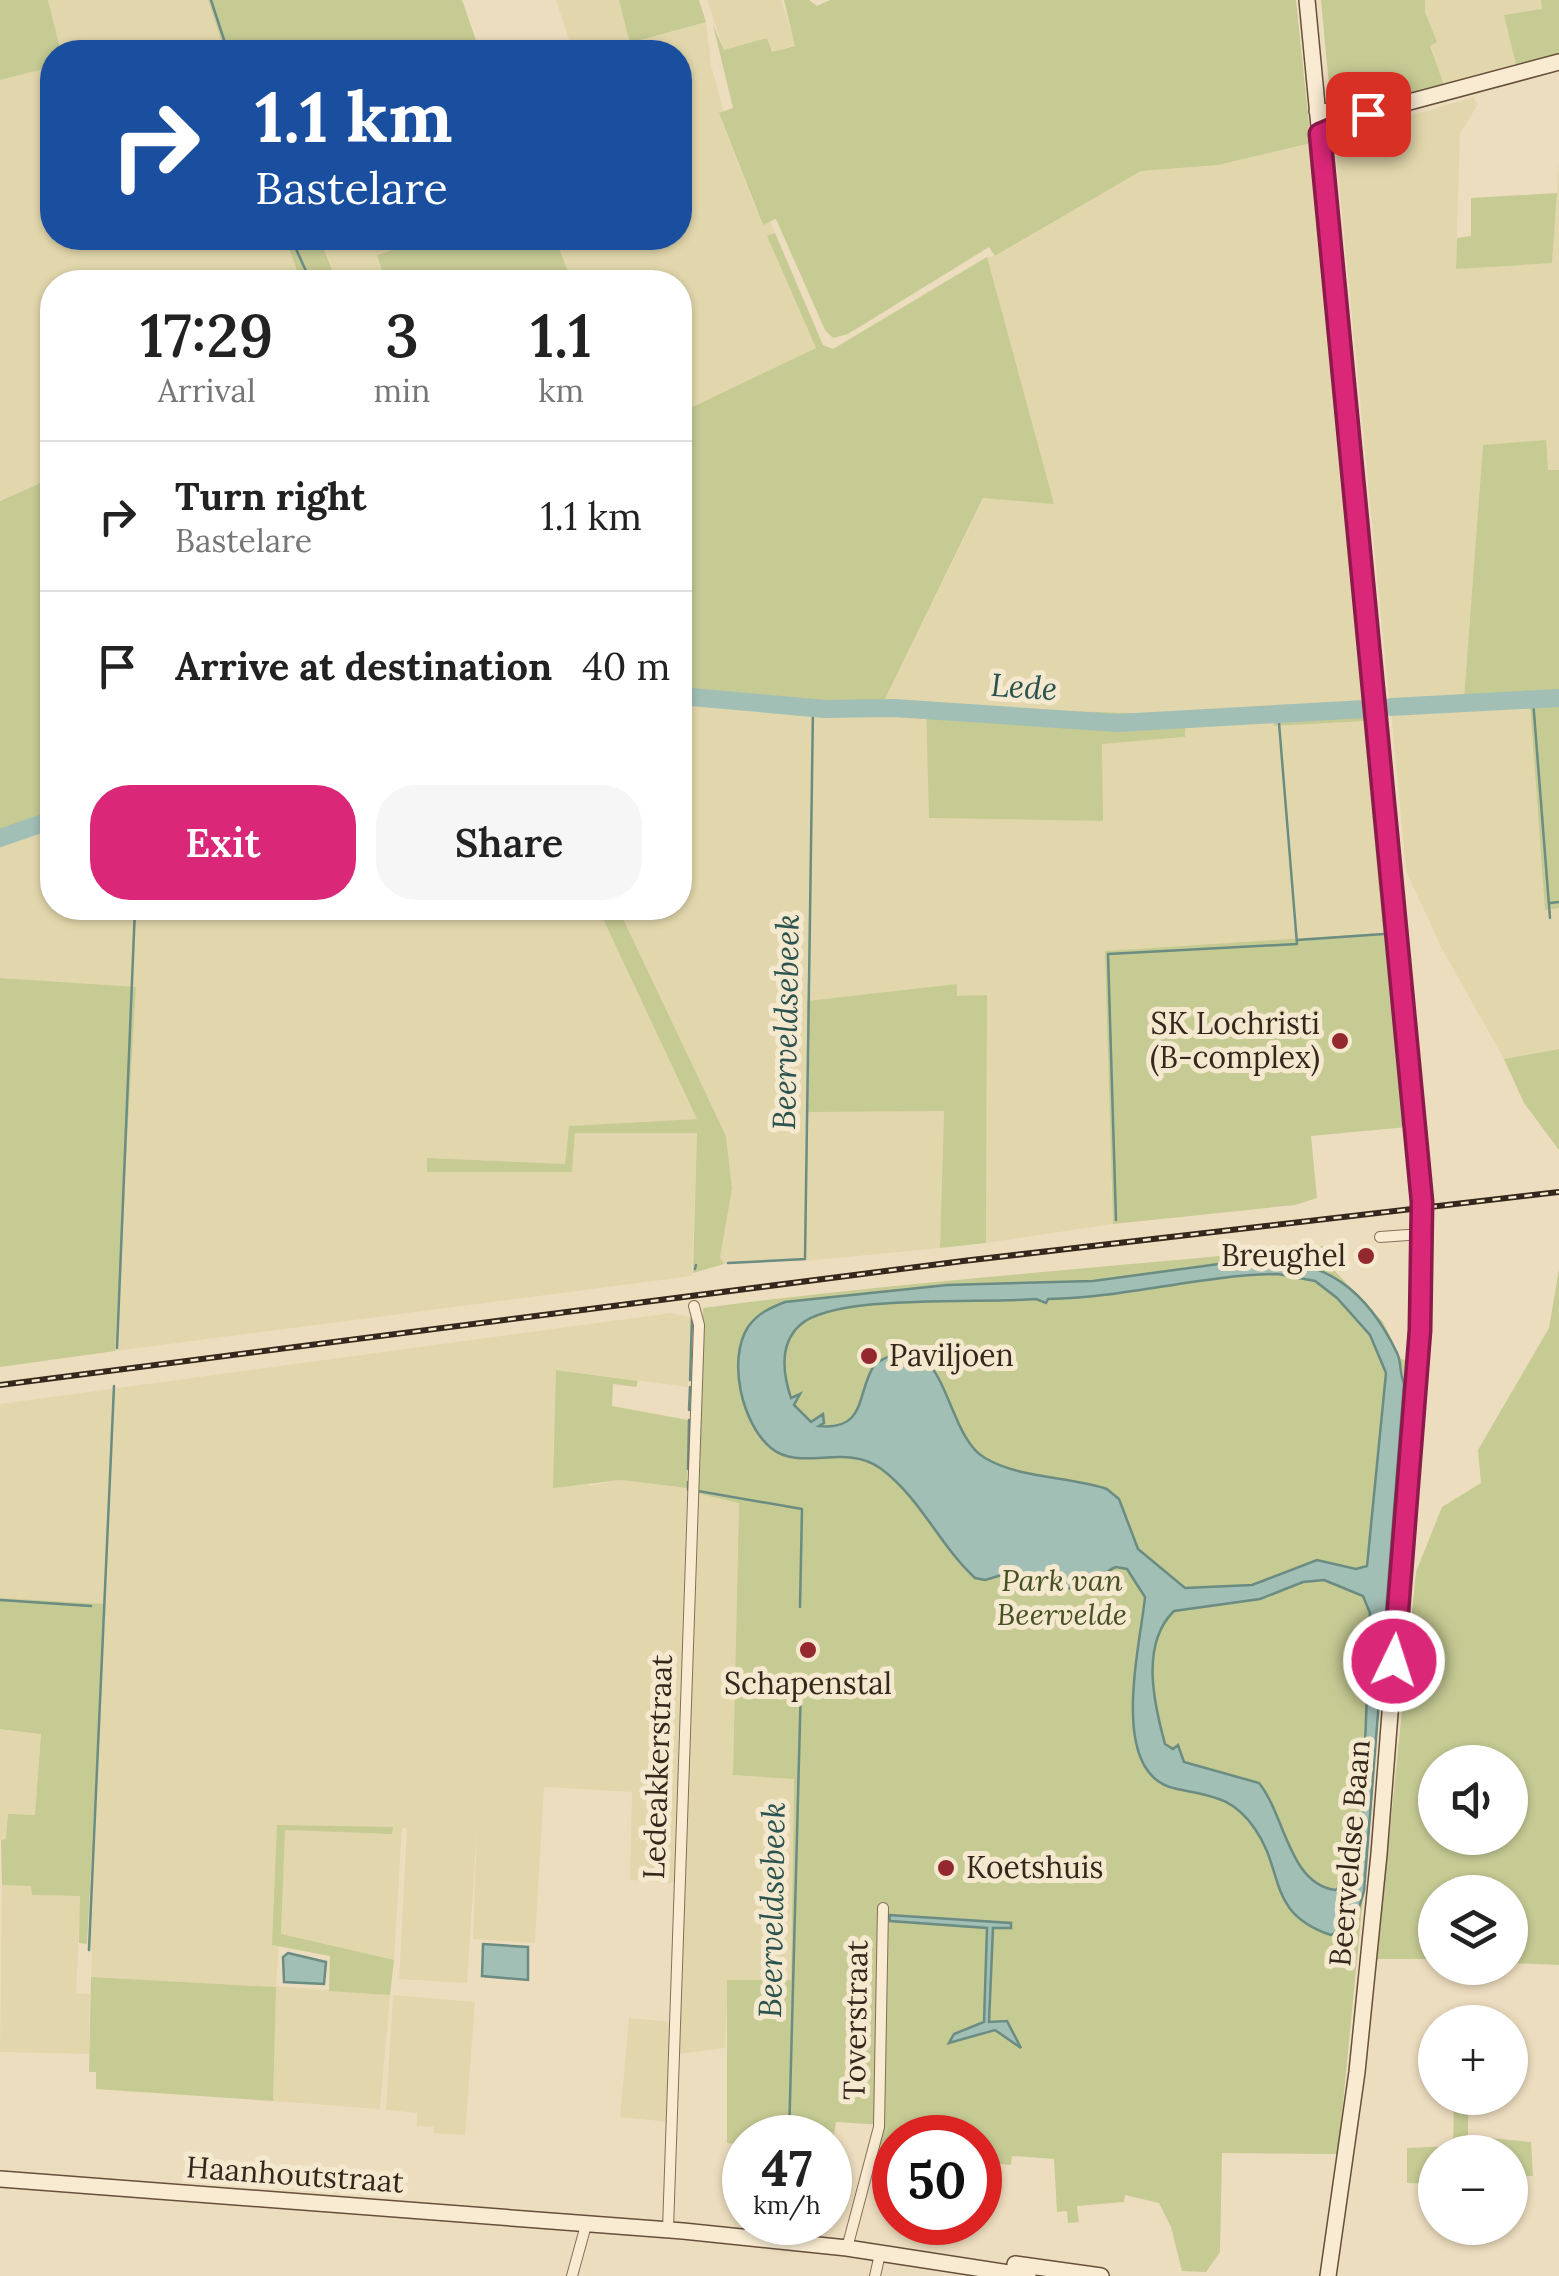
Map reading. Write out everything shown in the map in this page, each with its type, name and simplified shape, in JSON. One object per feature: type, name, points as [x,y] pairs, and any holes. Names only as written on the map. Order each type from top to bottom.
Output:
[{"type":"main road","name":"Beerveldse Baan","points":[[1306,0],[1422,1234],[1420,1330],[1379,1854],[1358,2072],[1328,2276]]},
{"type":"main road","points":[[1320,134],[1368,114],[1559,62]]},
{"type":"main road","points":[[1317,111],[1368,114]]},
{"type":"main road","name":"Haanhoutstraat","points":[[0,2179],[668,2230],[847,2248]]},
{"type":"main road","points":[[847,2248],[1028,2276]]},
{"type":"main road","points":[[847,2248],[895,2248],[1101,2276]]},
{"type":"street","points":[[1380,1237],[1422,1234]]},
{"type":"street","name":"Ledeakkerstraat","points":[[668,2230],[698,1344],[694,1306]]},
{"type":"street","name":"Toverstraat","points":[[847,2248],[878,2127],[883,1908]]},
{"type":"street","points":[[572,2276],[586,2225]]},
{"type":"street","points":[[875,2276],[880,2254]]},
{"type":"shaded area","points":[[48,0],[208,0],[221,40],[58,40]]},
{"type":"shaded area","points":[[556,0],[619,0],[630,40],[569,40]]},
{"type":"shaded area","points":[[707,0],[781,0],[796,45],[772,52],[766,38],[724,51]]},
{"type":"shaded area","points":[[1425,0],[1541,0],[1543,9],[1504,15],[1516,65],[1444,85],[1430,45],[1436,42],[1425,12]]},
{"type":"shaded area","points":[[706,22],[711,65],[724,112],[719,114],[762,224],[770,221],[775,233],[767,236],[816,348],[692,407],[692,270],[567,270],[560,250],[692,250],[692,40],[642,40]]},
{"type":"shaded area","points":[[40,70],[40,250],[290,250],[297,270],[40,270],[40,483],[0,501],[0,80]]},
{"type":"shaded area","points":[[1473,97],[1478,104],[1460,134],[1456,268],[1552,263],[1559,160],[1559,470],[1548,471],[1483,446],[1464,698],[1389,700],[1336,152],[1350,134]]},
{"type":"shaded area","points":[[1311,143],[1364,705],[1185,715],[882,705],[984,498],[1053,503],[987,257],[996,256],[1141,171],[1218,165]]},
{"type":"shaded area","points":[[324,250],[390,250],[378,254],[383,270],[332,270]]},
{"type":"shaded area","points":[[692,700],[814,714],[926,716],[930,818],[1102,821],[1101,744],[1184,737],[1185,722],[1273,716],[1275,726],[1365,721],[1383,933],[1111,1179],[1113,1224],[986,1243],[987,996],[957,996],[956,985],[807,1001],[944,1111],[940,1248],[806,1261],[724,1264],[720,1259],[732,1189],[726,1136],[624,920],[692,920]]},
{"type":"shaded area","points":[[1530,704],[1545,909],[1559,908],[1559,1049],[1504,1059],[1442,949],[1406,871],[1391,712]]},
{"type":"shaded area","points":[[40,830],[40,920],[604,920],[698,1119],[569,1126],[565,1164],[427,1158],[572,1172],[575,1133],[697,1133],[692,1276],[115,1351],[136,988],[0,978],[0,844]]},
{"type":"shaded area","points":[[671,1313],[691,1317],[688,1387],[556,1370],[589,1486],[621,1480],[687,1488],[675,1883],[630,1880],[632,1792],[544,1787],[535,1943],[473,1939],[477,1830],[467,1983],[399,1979],[407,1828],[402,1828],[394,1960],[389,1962],[281,1935],[285,1830],[392,1834],[278,1825],[273,1944],[279,1944],[276,1986],[390,1995],[380,2109],[273,2101],[275,1987],[91,1977],[92,1952],[87,1951],[105,1605],[0,1598],[0,1404]]},
{"type":"shaded area","points":[[696,1493],[739,1502],[733,1775],[794,1778],[791,1981],[728,1980],[725,2048],[679,2054]]},
{"type":"shaded area","points":[[0,1729],[41,1733],[35,1816],[6,1840],[0,1840]]},
{"type":"shaded area","points":[[2,1885],[32,1886],[32,1895],[81,1896],[76,1993],[90,1994],[89,2054],[0,2052]]},
{"type":"shaded area","points":[[393,1995],[475,2002],[465,2135],[434,2133],[434,2127],[417,2126],[417,2113],[386,2110]]},
{"type":"shaded area","points":[[629,2018],[672,2022],[669,2122],[620,2117]]},
{"type":"green space","points":[[0,0],[48,0],[58,40],[40,40],[40,70],[0,80]]},
{"type":"green space","points":[[208,0],[462,0],[476,40],[221,40]]},
{"type":"green space","points":[[619,0],[699,0],[706,22],[629,40]]},
{"type":"green space","points":[[784,0],[809,0],[817,6],[830,0],[1296,0],[1311,143],[1218,165],[1141,171],[995,256],[989,247],[848,334],[833,338],[825,330],[776,219],[763,225],[719,113],[733,108],[713,25],[724,50],[767,38],[772,52],[795,46]]},
{"type":"green space","points":[[1321,0],[1425,0],[1425,12],[1437,42],[1430,46],[1444,85],[1369,105],[1336,102],[1330,96]]},
{"type":"green space","points":[[1541,0],[1559,0],[1559,53],[1516,65],[1504,15],[1542,9]]},
{"type":"green space","points":[[1557,193],[1552,263],[1456,269],[1457,238],[1471,236],[1471,198]]},
{"type":"green space","points":[[775,233],[823,345],[833,349],[987,257],[1054,504],[983,498],[882,705],[692,691],[692,407],[816,348],[767,236]]},
{"type":"green space","points":[[290,250],[324,250],[332,270],[297,270]]},
{"type":"green space","points":[[392,250],[560,250],[567,270],[382,270],[377,255]]},
{"type":"green space","points":[[1546,440],[1548,470],[1559,470],[1559,692],[1464,698],[1483,445]]},
{"type":"green space","points":[[40,483],[40,819],[0,834],[0,501]]},
{"type":"green space","points":[[1559,702],[1559,908],[1545,910],[1530,704]]},
{"type":"green space","points":[[1364,705],[1365,721],[1274,726],[1273,710]]},
{"type":"green space","points":[[926,706],[1185,715],[1185,737],[1102,744],[1103,821],[929,818]]},
{"type":"green space","points":[[1364,727],[1407,1127],[1311,1136],[1317,1198],[1295,1205],[1113,1224],[1105,951],[1383,933]]},
{"type":"green space","points":[[604,920],[624,920],[726,1136],[732,1189],[720,1258],[724,1264],[693,1273],[697,1133],[575,1133],[572,1172],[427,1172],[427,1158],[565,1164],[569,1126],[697,1119]]},
{"type":"green space","points":[[0,978],[136,987],[115,1351],[0,1367]]},
{"type":"green space","points":[[957,984],[957,996],[987,995],[986,1243],[940,1248],[944,1111],[807,1112],[807,1001]]},
{"type":"green space","points":[[1559,1049],[1559,1150],[1524,1103],[1504,1059]]},
{"type":"green space","name":"Park van Beervelde","points":[[1323,1246],[1332,1268],[1383,1322],[1405,1360],[1370,1826],[1338,2154],[1222,2153],[1220,2252],[1206,2272],[1182,2271],[1171,2227],[1159,2203],[1125,2195],[1124,2202],[1077,2206],[1079,2222],[1068,2223],[1067,2211],[1057,2212],[1054,2159],[1012,2156],[1011,2165],[1002,2164],[1002,2115],[872,2115],[872,2124],[852,2123],[852,2115],[727,2115],[727,1980],[791,1980],[794,1779],[733,1775],[739,1503],[696,1493],[703,1308]]},
{"type":"green space","points":[[1559,1269],[1559,1965],[1528,1964],[1528,1875],[1418,1875],[1418,1959],[1377,1959],[1416,1572],[1442,1507],[1481,1483],[1478,1450],[1549,1328]]},
{"type":"green space","points":[[556,1370],[638,1381],[636,1387],[613,1384],[612,1406],[688,1420],[687,1488],[621,1480],[553,1488]]},
{"type":"green space","points":[[0,1598],[105,1604],[87,1944],[79,1943],[80,1896],[32,1895],[31,1886],[2,1885],[1,1840],[6,1839],[8,1814],[35,1815],[41,1734],[0,1729]]},
{"type":"green space","points":[[277,1825],[393,1827],[392,1834],[285,1830],[281,1934],[394,1960],[390,1995],[329,1991],[330,1956],[272,1945]]},
{"type":"green space","points":[[91,1977],[276,1987],[273,2101],[96,2089],[96,2072],[89,2072]]},
{"type":"green space","points":[[1454,2115],[1468,2115],[1468,2135],[1453,2135]]},
{"type":"green space","points":[[1528,2142],[1531,2142],[1533,2176],[1528,2176]]},
{"type":"green space","points":[[1407,2148],[1418,2148],[1418,2183],[1407,2183]]},
{"type":"water","points":[[1256,1259],[1303,1265],[1342,1282],[1358,1296],[1399,1357],[1404,1383],[1364,1891],[1354,1924],[1331,1935],[1310,1926],[1286,1903],[1264,1845],[1247,1818],[1221,1800],[1155,1779],[1141,1760],[1133,1705],[1145,1597],[1127,1569],[1116,1567],[1077,1588],[1050,1585],[1015,1571],[985,1580],[975,1578],[907,1493],[880,1468],[853,1458],[783,1455],[761,1437],[745,1408],[738,1373],[742,1341],[756,1318],[785,1302],[947,1285],[1093,1281]],"holes":[[[1278,1274],[1315,1281],[1337,1298],[1370,1335],[1386,1373],[1367,1566],[1356,1569],[1317,1560],[1252,1585],[1185,1588],[1138,1549],[1119,1499],[1107,1489],[1029,1474],[985,1458],[971,1445],[931,1366],[917,1355],[899,1353],[875,1364],[853,1416],[835,1426],[819,1426],[824,1423],[823,1414],[811,1422],[794,1405],[800,1394],[791,1398],[788,1389],[785,1360],[793,1333],[818,1315],[845,1308],[912,1302],[1036,1299],[1046,1303],[1048,1299]],[[1324,1580],[1363,1596],[1370,1613],[1362,1824],[1352,1880],[1335,1890],[1307,1875],[1259,1783],[1184,1762],[1178,1745],[1173,1749],[1165,1744],[1153,1675],[1157,1640],[1174,1611],[1260,1599],[1303,1582]]]},
{"type":"water","points":[[889,1915],[1011,1923],[1011,1928],[993,1928],[989,2022],[1007,2021],[1021,2048],[995,2030],[949,2043],[954,2034],[984,2022],[987,1928],[890,1921]]},
{"type":"water","points":[[483,1944],[528,1947],[528,1980],[482,1976]]},
{"type":"water","points":[[288,1953],[326,1962],[324,1984],[284,1982],[283,1957]]},
{"type":"waterway","points":[[211,0],[224,40]]},
{"type":"waterway","points":[[296,250],[306,270]]},
{"type":"waterway","name":"Lede","points":[[692,697],[825,709],[894,708],[1118,723],[1365,709]]},
{"type":"waterway","name":"Lede","points":[[1391,707],[1559,698]]},
{"type":"waterway","points":[[1533,700],[1550,918]]},
{"type":"waterway","name":"Beerveldsebeek","points":[[728,1263],[805,1259],[813,708]]},
{"type":"waterway","points":[[1116,1220],[1108,954],[1297,944],[1279,723]]},
{"type":"waterway","name":"Lede","points":[[0,838],[40,824]]},
{"type":"waterway","points":[[1550,903],[1559,902]]},
{"type":"waterway","points":[[117,1348],[135,920]]},
{"type":"waterway","points":[[1297,940],[1384,934]]},
{"type":"waterway","name":"Beerveldsebeek","points":[[695,1269],[696,1265]]},
{"type":"waterway","name":"Beerveldsebeek","points":[[690,1380],[692,1317]]},
{"type":"waterway","points":[[89,1950],[114,1386]]},
{"type":"waterway","name":"Beerveldsebeek","points":[[689,1410],[690,1387]]},
{"type":"waterway","name":"Beerveldsebeek","points":[[688,1469],[689,1420]]},
{"type":"waterway","name":"Beerveldsebeek","points":[[688,1482],[688,1490]]},
{"type":"waterway","name":"Beerveldsebeek","points":[[698,1491],[802,1509],[800,1607]]},
{"type":"waterway","points":[[0,1600],[91,1606]]},
{"type":"waterway","name":"Beerveldsebeek","points":[[790,2115],[801,1683]]},
{"type":"railway","points":[[0,1385],[963,1261],[1559,1192]]},
{"type":"place","name":"SK Lochristi (B-complex)","points":[[1340,1041]]},
{"type":"place","name":"Breughel","points":[[1366,1256]]},
{"type":"place","name":"Paviljoen","points":[[869,1356]]},
{"type":"place","name":"Schapenstal","points":[[808,1650]]},
{"type":"place","name":"Koetshuis","points":[[946,1868]]},
{"type":"route","points":[[1368,114],[1320,134],[1422,1202],[1420,1330],[1394,1661]]}]
